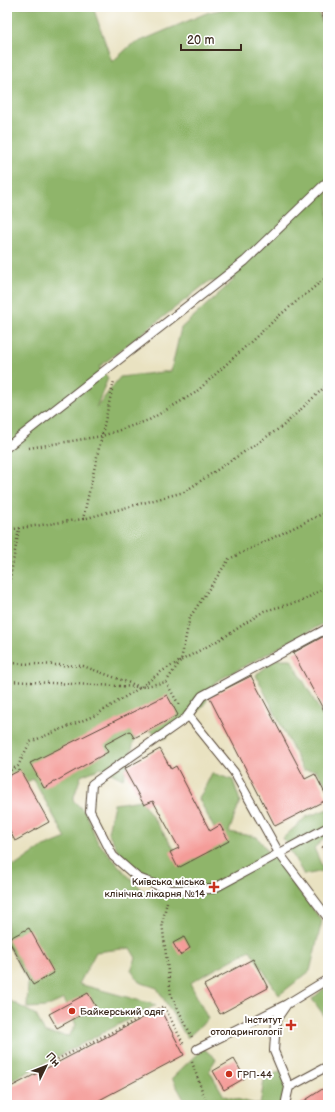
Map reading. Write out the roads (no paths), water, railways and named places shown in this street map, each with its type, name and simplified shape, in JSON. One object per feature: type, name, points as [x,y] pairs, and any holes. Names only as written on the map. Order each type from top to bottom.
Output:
[{"type":"lane","points":[[7,446],[245,261],[328,181]]},
{"type":"lane","points":[[328,628],[202,696],[187,716],[92,784],[90,811],[113,856],[138,878],[170,890],[213,890],[328,827]]},
{"type":"lane","points":[[187,716],[234,772],[279,853],[328,918]]},
{"type":"lane","points":[[197,1049],[287,1004],[328,979]]},
{"type":"lane","points":[[285,1105],[289,1087],[274,1051],[276,1020],[287,1004]]},
{"type":"lane","points":[[289,1087],[328,1066]]},
{"type":"place","name":"Київська міська клінічна лікарня №14","points":[[214,887]]},
{"type":"place","name":"Байкерський одяг","points":[[72,1011]]},
{"type":"place","name":"Інститут отоларингології","points":[[291,1025]]},
{"type":"place","name":"ГРП-44","points":[[229,1074]]}]
